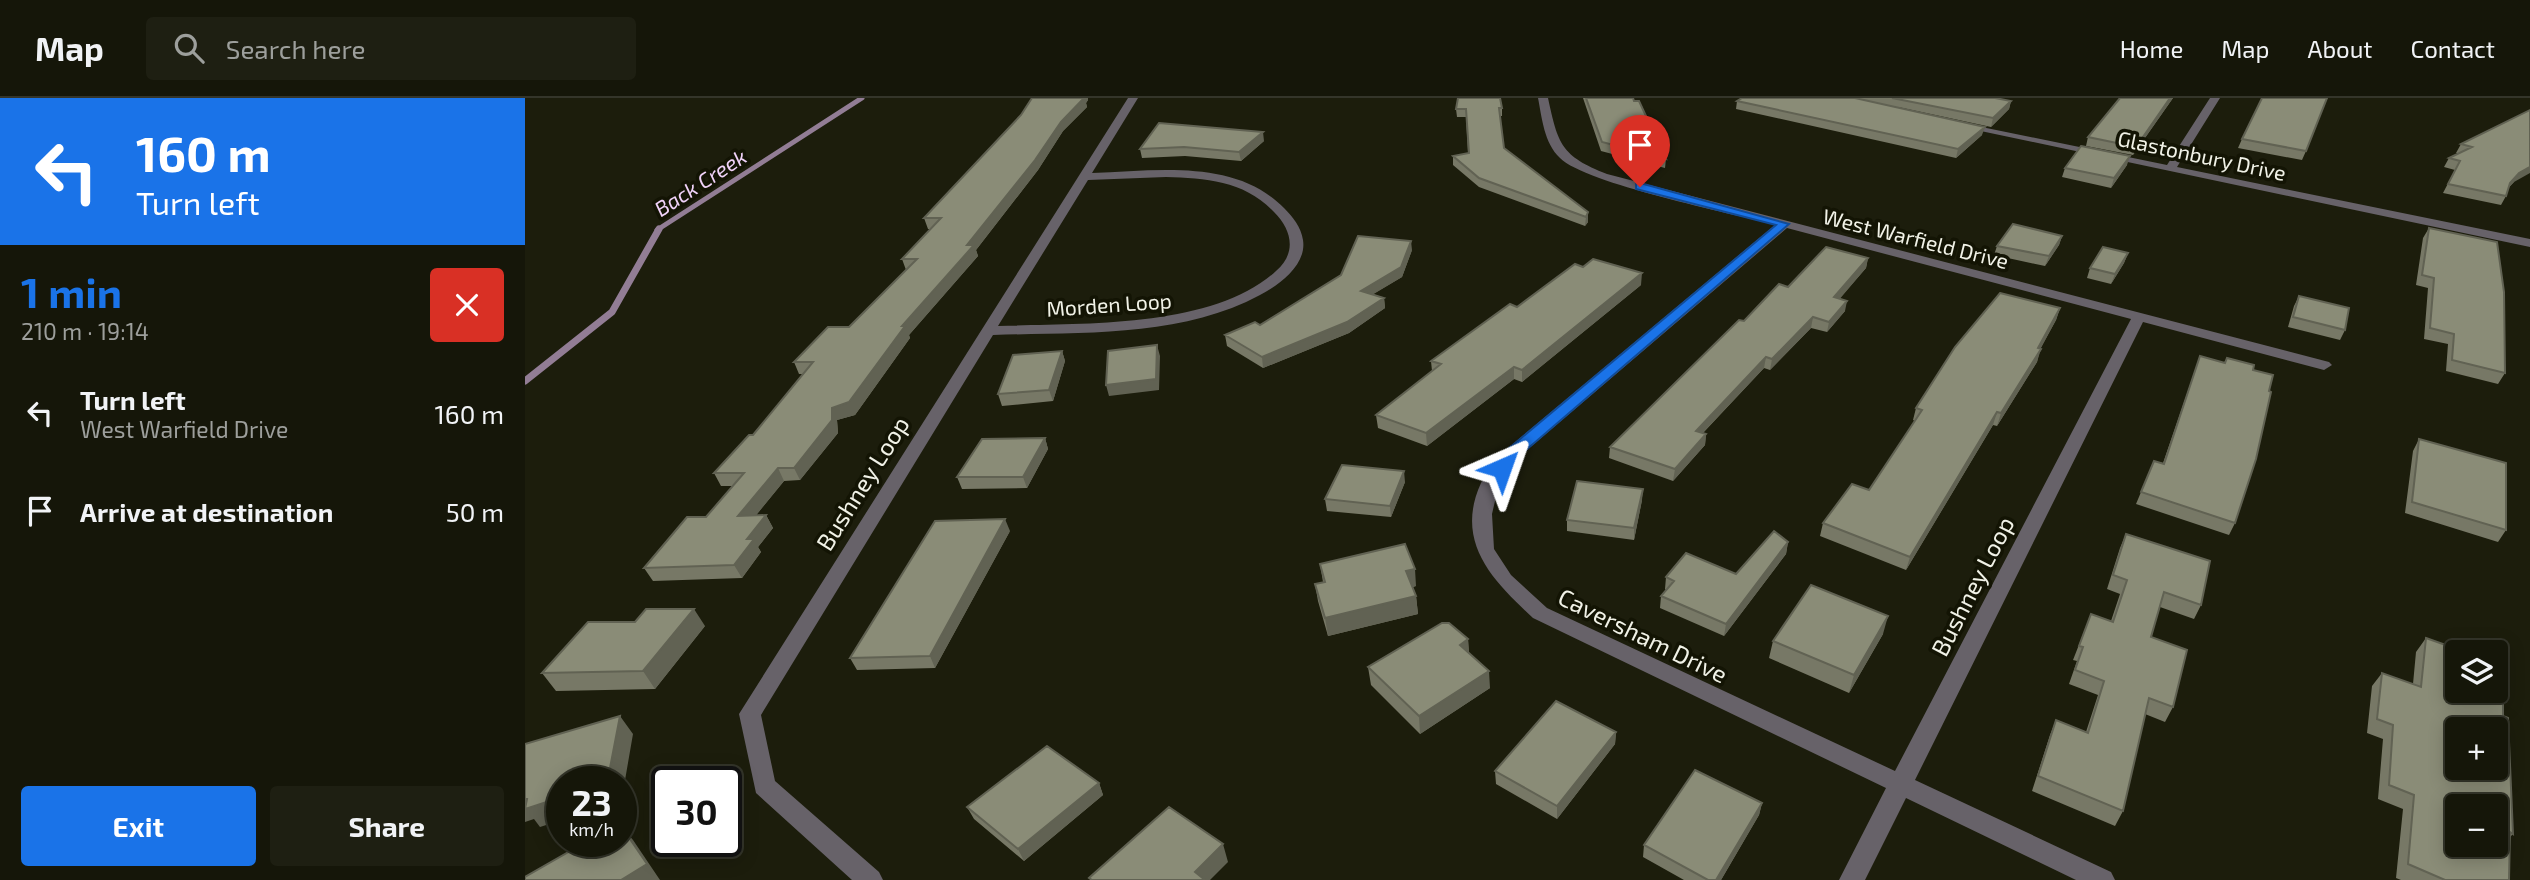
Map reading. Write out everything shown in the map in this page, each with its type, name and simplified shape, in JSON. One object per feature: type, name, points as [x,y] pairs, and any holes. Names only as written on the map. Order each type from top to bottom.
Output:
[{"type":"street","name":"Bushney Loop","points":[[870,880],[764,786],[750,714],[1133,98]]},
{"type":"street","name":"West Warfield Drive","points":[[1543,98],[1553,145],[1560,156],[1581,169],[2325,365]]},
{"type":"street","points":[[2171,168],[2215,98]]},
{"type":"street","name":"Glastonbury Drive","points":[[1944,122],[2530,243]]},
{"type":"street","name":"Morden Loop","points":[[988,331],[1143,324],[1182,318],[1242,299],[1272,281],[1293,262],[1298,247],[1294,228],[1268,195],[1253,187],[1237,182],[1197,177],[1086,177]]},
{"type":"street","name":"Caversham Drive","points":[[1784,224],[1514,453],[1490,483],[1483,514],[1485,549],[1504,580],[1541,613],[2102,880]]},
{"type":"street","name":"Bushney Loop","points":[[1852,880],[2139,316]]},
{"type":"building","points":[[1032,98],[1084,98],[1061,122],[1035,160],[967,245],[974,245],[902,326],[905,326],[849,402],[832,408],[832,420],[794,468],[778,468],[738,516],[766,515],[747,539],[754,539],[734,565],[644,568],[687,517],[706,517],[744,473],[714,473],[749,435],[753,435],[813,362],[794,362],[828,327],[849,327],[917,259],[902,259],[941,218],[924,218],[1021,115]]},
{"type":"building","points":[[1458,98],[1500,98],[1504,148],[1588,212],[1586,217],[1479,178],[1453,156],[1469,153],[1466,109],[1456,109]]},
{"type":"building","points":[[1586,98],[1633,98],[1634,101],[1639,101],[1666,159],[1602,142]]},
{"type":"building","points":[[1742,98],[1855,98],[1985,127],[1958,149],[1737,101]]},
{"type":"building","points":[[1892,98],[1995,98],[2011,101],[1993,118]]},
{"type":"building","points":[[2120,98],[2170,98],[2136,147],[2088,137]]},
{"type":"building","points":[[2262,98],[2327,98],[2306,151],[2242,139]]},
{"type":"building","points":[[2530,110],[2530,167],[2519,173],[2510,183],[2506,196],[2448,184],[2460,161],[2449,158],[2472,147],[2461,144]]},
{"type":"building","points":[[1159,123],[1263,132],[1239,152],[1184,147],[1140,149]]},
{"type":"building","points":[[2081,146],[2130,156],[2114,178],[2065,168]]},
{"type":"building","points":[[2013,224],[2062,236],[2049,256],[1997,246]]},
{"type":"building","points":[[2429,228],[2497,242],[2504,292],[2505,373],[2452,360],[2454,334],[2430,328],[2434,278],[2422,275]]},
{"type":"building","points":[[1358,236],[1411,241],[1401,267],[1361,291],[1384,298],[1347,322],[1262,357],[1225,335],[1255,322],[1260,325],[1341,275]]},
{"type":"building","points":[[1826,247],[1868,258],[1834,297],[1847,301],[1829,322],[1813,317],[1772,359],[1766,357],[1696,431],[1706,434],[1675,469],[1610,447],[1739,320],[1744,321],[1779,284],[1788,287]]},
{"type":"building","points":[[2103,247],[2128,253],[2115,274],[2090,268]]},
{"type":"building","points":[[1593,259],[1642,273],[1522,370],[1514,367],[1426,433],[1376,415],[1441,364],[1431,361],[1510,304],[1517,307],[1575,264],[1583,267]]},
{"type":"building","points":[[2000,293],[2060,308],[2038,348],[2041,349],[2001,413],[1997,412],[1910,557],[1823,523],[1852,484],[1869,490],[1922,410],[1916,408],[1955,347]]},
{"type":"building","points":[[2299,296],[2349,308],[2345,330],[2293,317]]},
{"type":"building","points":[[1157,345],[1156,379],[1106,385],[1108,351]]},
{"type":"building","points":[[1062,351],[1049,390],[998,394],[1013,355]]},
{"type":"building","points":[[2200,356],[2225,363],[2227,358],[2254,365],[2253,370],[2273,375],[2256,459],[2235,523],[2141,492],[2154,461],[2164,464]]},
{"type":"building","points":[[1045,438],[1023,477],[957,477],[982,439]]},
{"type":"building","points":[[2419,439],[2506,463],[2506,530],[2412,502]]},
{"type":"building","points":[[1342,465],[1404,471],[1390,506],[1325,499]]},
{"type":"building","points":[[1577,481],[1643,489],[1634,528],[1567,520]]},
{"type":"building","points":[[1005,519],[930,656],[850,658],[935,521]]},
{"type":"building","points":[[1774,531],[1788,542],[1726,624],[1661,596],[1674,581],[1666,577],[1686,553],[1736,574]]},
{"type":"building","points":[[2126,534],[2210,561],[2201,605],[2164,592],[2151,637],[2187,650],[2173,707],[2149,698],[2123,811],[2038,776],[2056,720],[2088,733],[2104,681],[2075,670],[2083,647],[2079,646],[2091,614],[2113,622],[2127,580],[2113,575]]},
{"type":"building","points":[[1405,544],[1415,569],[1406,571],[1416,596],[1325,618],[1315,584],[1325,582],[1320,564]]},
{"type":"building","points":[[1811,585],[1888,616],[1854,675],[1773,641]]},
{"type":"building","points":[[646,609],[694,609],[643,671],[542,673],[588,622],[635,622]]},
{"type":"building","points":[[1442,623],[1449,623],[1468,639],[1460,645],[1489,671],[1419,716],[1368,667]]},
{"type":"building","points":[[2426,638],[2445,645],[2445,703],[2503,703],[2503,716],[2506,717],[2445,717],[2445,780],[2508,780],[2508,718],[2513,834],[2510,832],[2509,880],[2445,880],[2408,864],[2414,795],[2389,785],[2393,725],[2377,719],[2382,673],[2421,687]]},
{"type":"building","points":[[1556,701],[1616,732],[1557,806],[1495,771]]},
{"type":"building","points":[[620,716],[610,766],[546,766],[546,802],[525,809],[525,744]]},
{"type":"building","points":[[1047,746],[1099,783],[1018,849],[967,807]]},
{"type":"building","points":[[1695,770],[1762,803],[1716,880],[1708,880],[1644,845]]},
{"type":"building","points":[[1169,807],[1223,844],[1195,872],[1205,880],[1089,878]]},
{"type":"building","points":[[637,849],[647,864],[621,880],[525,880],[525,877],[560,857],[637,857]]},
{"type":"waterway","name":"Back Creek","points":[[657,230],[862,98]]},
{"type":"waterway","name":"Back Creek","points":[[525,381],[612,312],[659,229]]},
{"type":"route","points":[[1502,468],[1514,453],[1784,224],[1640,187]]}]
